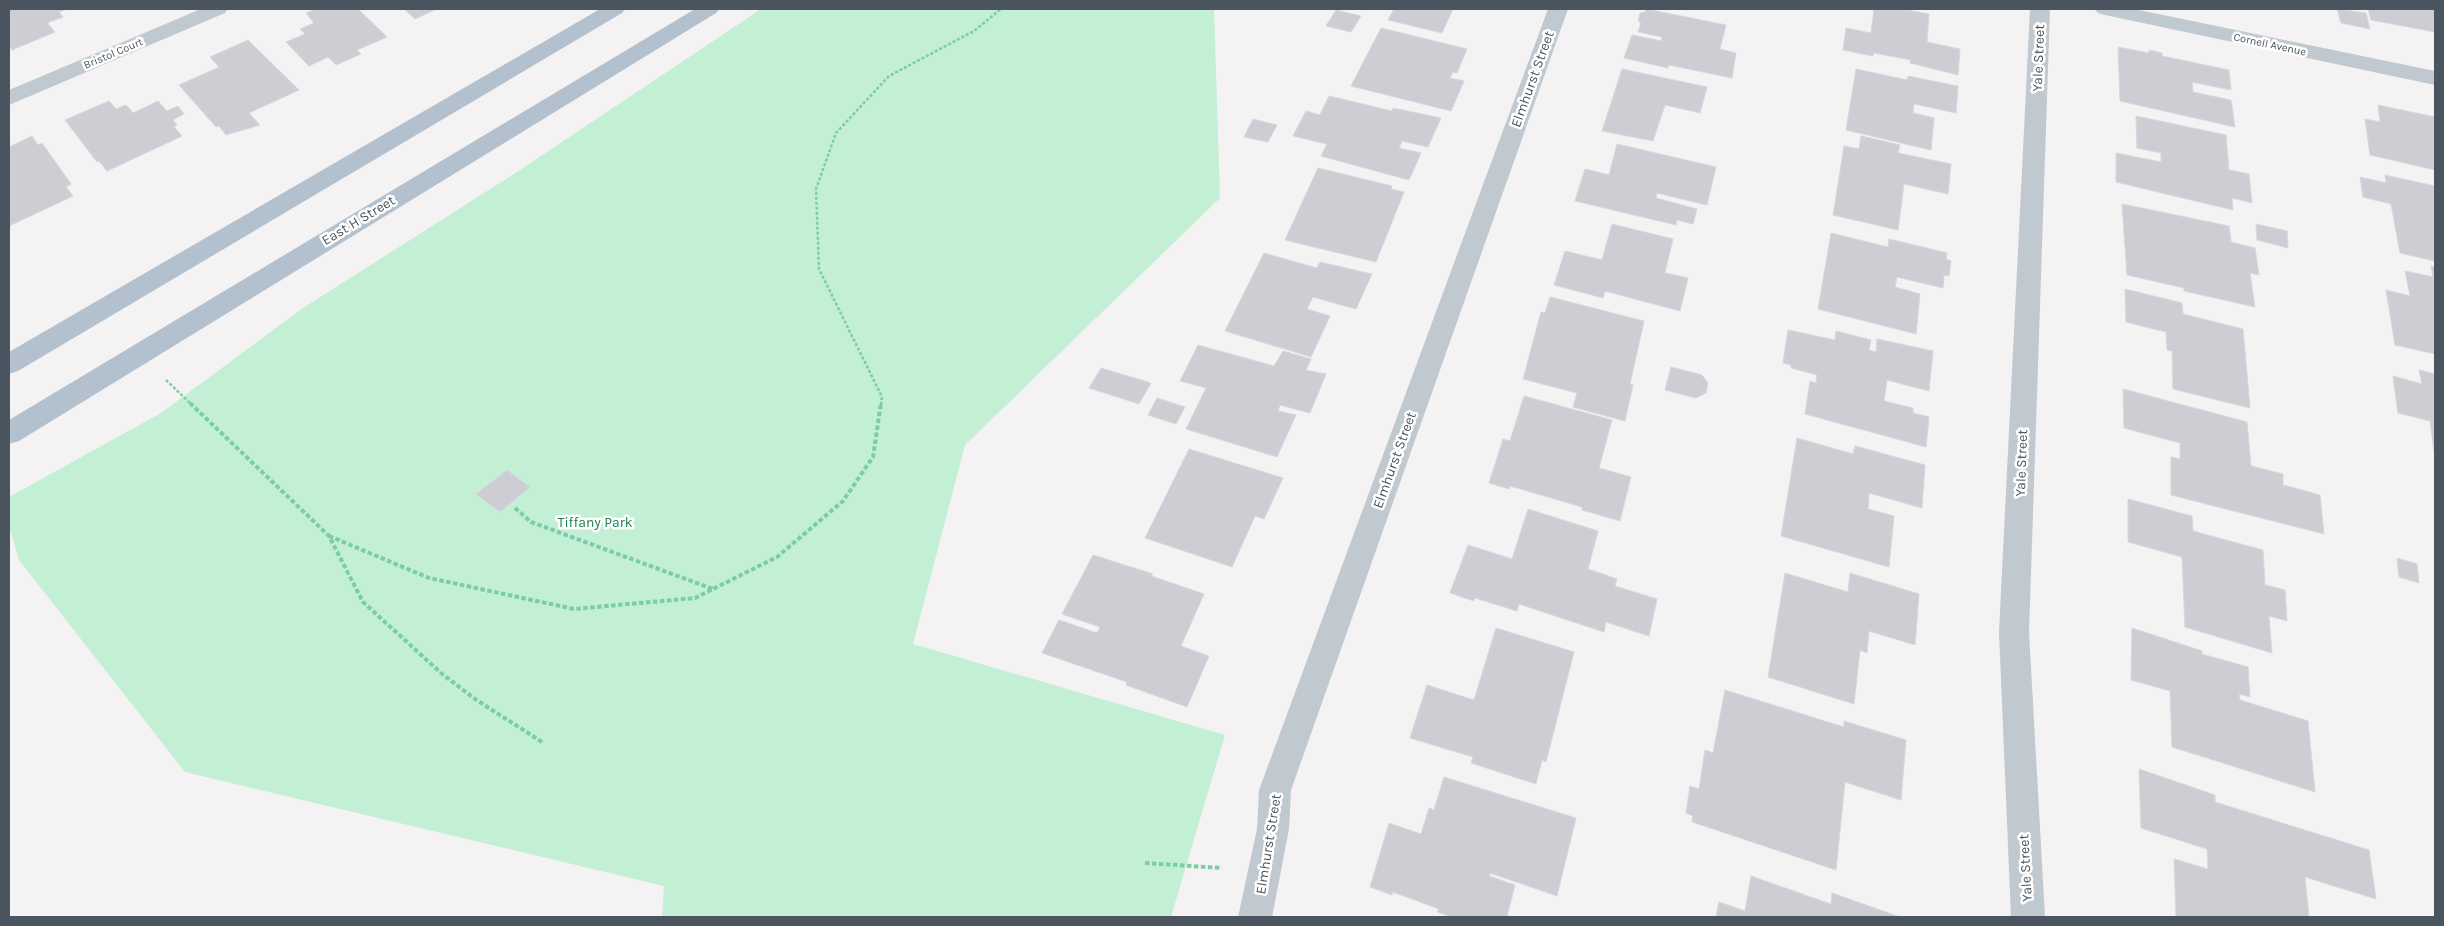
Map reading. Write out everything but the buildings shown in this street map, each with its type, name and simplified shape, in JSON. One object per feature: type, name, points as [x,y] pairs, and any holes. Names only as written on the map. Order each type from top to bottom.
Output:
[{"type":"main road","points":[[9,364],[615,9]]},
{"type":"main road","name":"East H Street","points":[[9,433],[709,9]]},
{"type":"street","name":"Bristol Court","points":[[9,98],[218,9]]},
{"type":"street","name":"Elmhurst Street","points":[[1255,917],[1265,871],[1266,853],[1273,829],[1275,790],[1558,9]]},
{"type":"street","name":"Yale Street","points":[[2028,917],[2014,632],[2040,9]]},
{"type":"street","name":"Cornell Avenue","points":[[2106,9],[2435,78]]},
{"type":"path","points":[[329,536],[429,578],[574,609],[695,598],[777,557],[843,501],[873,457],[882,397],[820,269],[816,189],[836,132],[889,76],[974,31],[1001,9]]},
{"type":"path","points":[[138,354],[329,536],[363,602],[441,673],[475,699],[542,742]]},
{"type":"path","points":[[515,508],[531,522],[714,589]]},
{"type":"path","points":[[1145,863],[1265,871]]},
{"type":"green space","name":"Tiffany Park","points":[[761,9],[1214,9],[1220,198],[965,445],[913,644],[1225,735],[1171,917],[662,917],[664,886],[185,772],[19,560],[9,526],[9,497],[161,413],[303,308],[514,174]]}]
